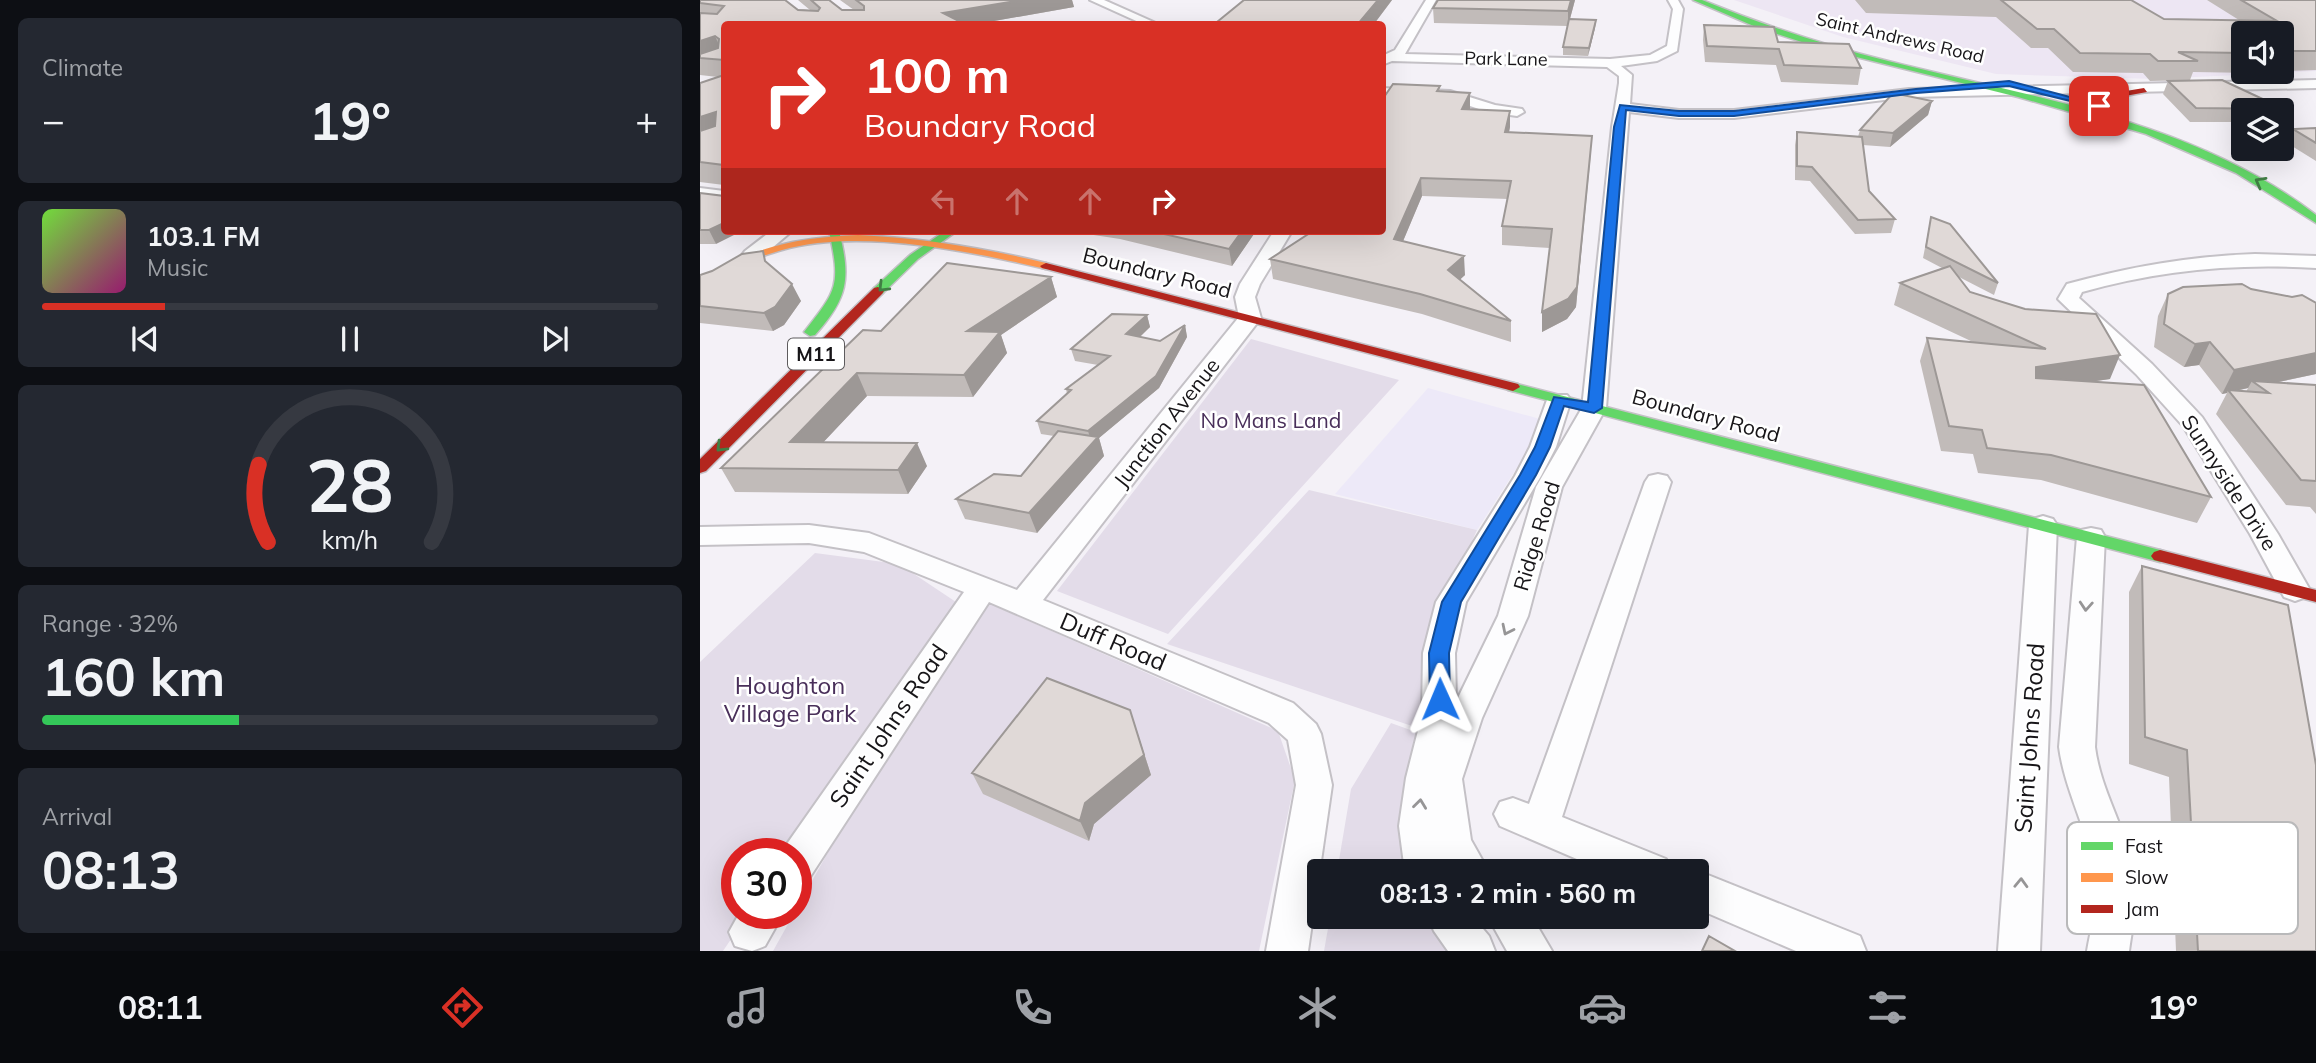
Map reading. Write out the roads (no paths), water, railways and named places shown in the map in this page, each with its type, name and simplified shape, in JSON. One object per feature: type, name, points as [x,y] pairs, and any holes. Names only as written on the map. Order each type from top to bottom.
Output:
[{"type":"main road","name":"Saint Andrews Road","points":[[1696,0],[1773,31],[1919,70],[1981,85],[2044,91],[2120,111],[2224,150],[2296,184]]},
{"type":"main road","name":"Saint Andrews Road","points":[[1709,0],[1765,23],[1824,41],[2012,88]]},
{"type":"main road","points":[[1912,92],[1930,87],[1935,81],[1930,75],[1919,70]]},
{"type":"main road","points":[[2012,88],[2102,115],[2187,145],[2280,194],[2316,220]]},
{"type":"main road","points":[[2120,111],[2108,102],[2111,96],[2144,90]]},
{"type":"main road","name":"M11","points":[[700,468],[892,278],[946,235]]},
{"type":"main road","name":"Boundary Road","points":[[700,285],[752,255],[835,237],[934,243],[1010,255],[2305,593]]},
{"type":"main road","name":"M11","points":[[795,346],[825,317],[840,293],[844,275],[835,237]]},
{"type":"street","points":[[1095,0],[1145,21]]},
{"type":"street","points":[[1392,59],[1431,0]]},
{"type":"street","points":[[1610,63],[1653,58],[1670,52],[1674,44],[1678,9],[1673,0]]},
{"type":"street","name":"Park Lane","points":[[1392,59],[1610,63]]},
{"type":"street","name":"Ridge Road","points":[[1462,859],[1453,845],[1444,779],[1465,718],[1513,616],[1549,487],[1594,408],[1625,75],[1610,63]]},
{"type":"street","points":[[1912,92],[2316,76]]},
{"type":"street","points":[[2205,81],[2219,88]]},
{"type":"street","points":[[2044,91],[2316,84]]},
{"type":"street","points":[[1623,107],[1679,114],[1734,114],[1981,85]]},
{"type":"street","points":[[1386,92],[1450,95],[1493,109],[1517,112]]},
{"type":"street","points":[[700,193],[721,196]]},
{"type":"street","points":[[752,255],[778,235]]},
{"type":"street","points":[[1250,318],[1245,297],[1250,284],[1281,235]]},
{"type":"street","name":"Sunnyside Drive","points":[[2305,593],[2193,422],[2144,369],[2068,299],[2074,288],[2112,276],[2166,267],[2233,260],[2316,262]]},
{"type":"street","name":"Junction Avenue","points":[[1023,604],[1250,318]]},
{"type":"street","points":[[1423,859],[1418,826],[1424,778],[1439,715],[1439,653],[1451,602],[1538,457],[1559,400]]},
{"type":"street","points":[[1621,859],[1527,820],[1658,482]]},
{"type":"street","name":"Saint Johns Road","points":[[2019,951],[2022,847],[2037,658],[2043,526]]},
{"type":"street","name":"Duff Road","points":[[700,536],[809,534],[869,543],[1023,604],[1281,713],[1304,734],[1314,785],[1287,951]]},
{"type":"street","points":[[2091,537],[2077,747],[2078,769],[2098,822]]},
{"type":"street","name":"Saint Johns Road","points":[[812,840],[983,588]]},
{"type":"street","points":[[1709,895],[1845,951]]},
{"type":"street","points":[[1457,929],[1474,951]]},
{"type":"street","points":[[1516,929],[1531,951]]},
{"type":"park label","name":"No Mans Land","points":[[1271,421]]},
{"type":"park label","name":"Houghton Village Park","points":[[790,700]]}]
